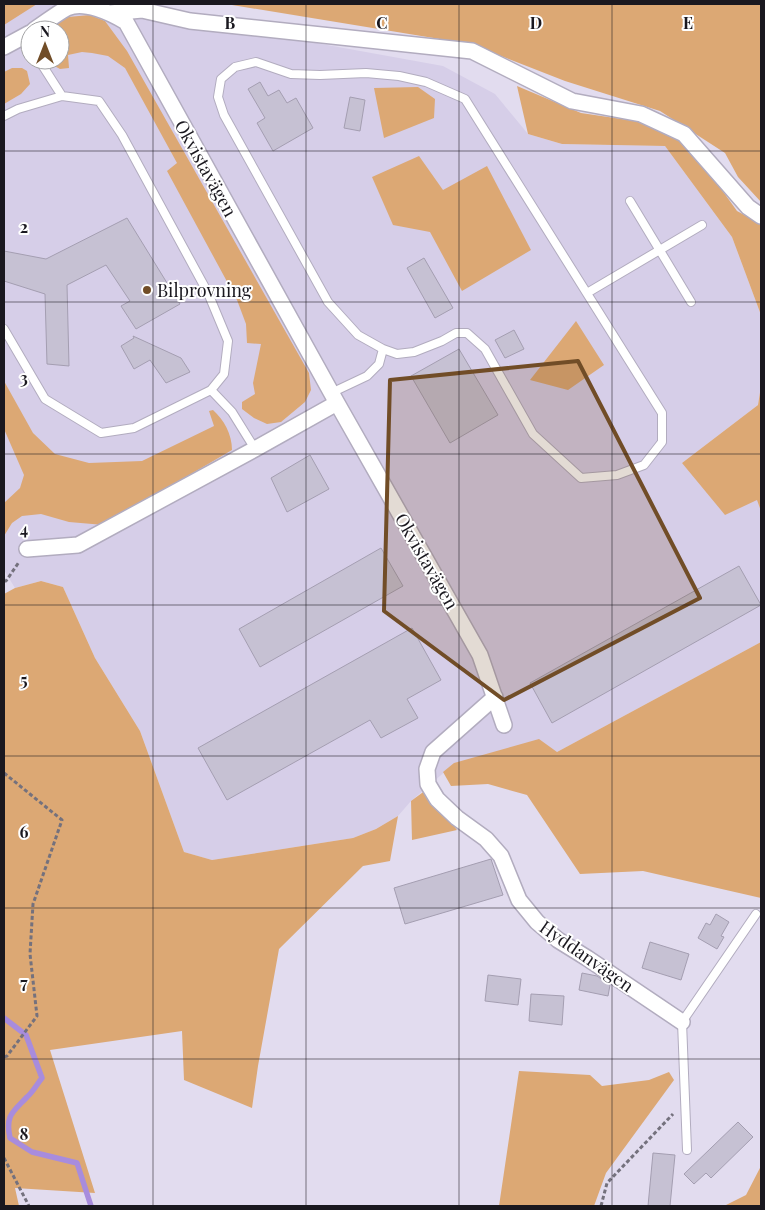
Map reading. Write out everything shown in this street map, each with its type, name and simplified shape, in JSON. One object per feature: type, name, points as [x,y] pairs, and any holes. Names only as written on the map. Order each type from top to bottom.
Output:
[{"type":"street","name":"Okvistavägen","points":[[52,20],[69,7],[91,6],[110,13],[126,22],[334,398],[480,655],[504,725]]},
{"type":"street","points":[[110,13],[140,7],[190,21],[472,51],[572,101],[641,114],[684,134],[748,207],[761,216]]},
{"type":"street","name":"Okvistavägen","points":[[4,47],[20,41]]},
{"type":"street","points":[[27,549],[78,544],[255,450],[334,398]]},
{"type":"street","name":"Hyddanvägen","points":[[495,698],[433,752],[427,769],[428,784],[436,800],[486,839],[501,856],[519,900],[537,922],[551,934],[682,1022]]},
{"type":"lane","points":[[256,62],[291,74],[366,73],[399,76],[426,82],[465,99],[662,413],[662,442],[644,465],[617,475],[581,478],[533,434],[485,349],[467,333],[456,333],[442,342],[414,352],[397,354],[383,349],[358,335],[328,302],[224,115],[218,97],[221,79],[235,67],[256,62]]},
{"type":"lane","points":[[45,70],[62,96]]},
{"type":"lane","points":[[4,116],[18,109],[62,96],[99,101],[122,136],[208,293],[228,341],[224,374],[211,390],[134,428],[101,433],[45,399],[4,329]]},
{"type":"lane","points":[[630,201],[691,302]]},
{"type":"lane","points":[[587,293],[702,225]]},
{"type":"lane","points":[[334,398],[367,376],[379,364],[383,349]]},
{"type":"lane","points":[[211,390],[232,412],[255,450]]},
{"type":"lane","points":[[687,1150],[682,1022],[756,914]]},
{"type":"path","points":[[4,581],[6,581],[27,549]]},
{"type":"path","points":[[4,773],[62,820],[33,904],[30,954],[37,1016],[7,1056],[4,1057]]},
{"type":"path","points":[[601,1206],[607,1183],[685,1101]]},
{"type":"path","points":[[4,1158],[29,1206]]},
{"type":"highlighted area","points":[[578,361],[700,598],[504,700],[384,611],[390,380]]},
{"type":"shaded area","points":[[4,4],[128,4],[177,23],[245,30],[443,66],[495,94],[528,134],[562,144],[665,146],[732,237],[761,315],[761,386],[758,405],[682,463],[758,500],[761,511],[761,642],[557,752],[455,763],[411,801],[398,816],[376,829],[353,838],[212,860],[184,852],[140,731],[95,658],[63,587],[41,581],[15,588],[4,570]]},
{"type":"shaded area","points":[[37,4],[4,25],[4,5]]},
{"type":"shaded area","points":[[226,4],[761,4],[761,202],[738,177],[725,153],[660,111],[565,81],[470,44]]},
{"type":"shaded area","points":[[90,15],[105,21],[127,51],[309,373],[311,390],[305,402],[281,422],[267,424],[254,418],[242,409],[242,402],[255,394],[253,383],[261,344],[247,343],[246,324],[237,300],[167,171],[177,163],[125,68],[108,56],[82,52],[70,55],[70,20],[63,20],[68,17]]},
{"type":"shaded area","points":[[12,68],[25,70],[30,84],[21,94],[4,104],[4,72]]},
{"type":"shaded area","points":[[517,86],[581,113],[642,122],[675,134],[697,155],[737,211],[761,224],[761,315],[732,237],[665,146],[562,144],[528,134]]},
{"type":"shaded area","points":[[418,87],[435,99],[434,118],[384,138],[374,88]]},
{"type":"shaded area","points":[[419,156],[443,190],[487,166],[531,250],[462,291],[430,232],[393,225],[372,177]]},
{"type":"shaded area","points":[[576,321],[604,365],[568,390],[530,380]]},
{"type":"shaded area","points":[[4,381],[33,433],[55,454],[89,463],[142,461],[214,426],[209,411],[213,410],[227,428],[231,438],[232,450],[104,525],[69,522],[41,514],[22,516],[12,523],[4,536],[4,503],[20,488],[24,475],[4,429]]},
{"type":"shaded area","points":[[761,386],[761,511],[757,500],[725,515],[682,463],[758,405]]},
{"type":"shaded area","points":[[41,581],[63,587],[95,658],[140,731],[184,852],[212,860],[353,838],[376,829],[398,816],[390,861],[363,866],[279,949],[252,1108],[184,1080],[182,1031],[50,1050],[95,1193],[15,1188],[19,1206],[4,1206],[4,594],[15,588]]},
{"type":"shaded area","points":[[761,642],[761,898],[643,871],[580,874],[527,795],[488,784],[451,786],[443,772],[454,763],[539,739],[557,752]]},
{"type":"shaded area","points":[[426,790],[457,830],[412,840],[411,801]]},
{"type":"shaded area","points":[[519,1071],[590,1075],[602,1086],[649,1080],[669,1072],[674,1080],[606,1173],[594,1206],[499,1206]]},
{"type":"shaded area","points":[[761,1166],[761,1206],[724,1206],[746,1195]]},
{"type":"building","points":[[260,82],[268,96],[279,90],[287,103],[296,98],[313,128],[273,151],[257,123],[265,118],[248,89]]},
{"type":"building","points":[[350,97],[365,100],[360,131],[344,128]]},
{"type":"building","name":"Bilprovning","points":[[127,218],[180,304],[136,329],[121,306],[130,301],[106,265],[67,285],[69,366],[47,364],[45,294],[4,281],[4,251],[46,259]]},
{"type":"building","points":[[424,258],[453,308],[435,318],[407,268]]},
{"type":"building","points":[[514,330],[524,349],[505,358],[495,340]]},
{"type":"building","name":"Bilprovning","points":[[133,336],[181,358],[190,372],[166,383],[150,360],[134,369],[121,346],[134,338]]},
{"type":"building","points":[[459,349],[498,415],[450,443],[411,376]]},
{"type":"building","points":[[310,455],[329,489],[287,512],[271,478]]},
{"type":"building","points":[[381,548],[403,586],[260,667],[239,629]]},
{"type":"building","points":[[739,566],[761,605],[552,723],[530,683]]},
{"type":"building","points":[[412,628],[441,680],[407,699],[418,718],[381,738],[370,720],[227,800],[198,748]]},
{"type":"building","points":[[491,859],[503,895],[405,924],[394,888]]},
{"type":"building","points":[[716,914],[729,922],[721,936],[724,937],[717,949],[698,938],[706,923],[710,925]]},
{"type":"building","points":[[650,942],[689,954],[681,980],[642,968]]},
{"type":"building","points":[[582,973],[597,976],[610,985],[608,996],[579,990]]},
{"type":"building","points":[[488,975],[521,979],[518,1005],[485,1001]]},
{"type":"building","points":[[531,994],[564,996],[562,1025],[529,1021]]},
{"type":"building","points":[[738,1122],[753,1137],[711,1178],[706,1173],[694,1184],[684,1174]]},
{"type":"building","points":[[653,1153],[675,1155],[670,1206],[648,1206]]},
{"type":"waterway","points":[[4,1018],[26,1035],[42,1078],[11,1114],[9,1119],[10,1138],[32,1152],[77,1163],[91,1206]]},
{"type":"place","name":"Bilprovning","points":[[147,290]]}]
